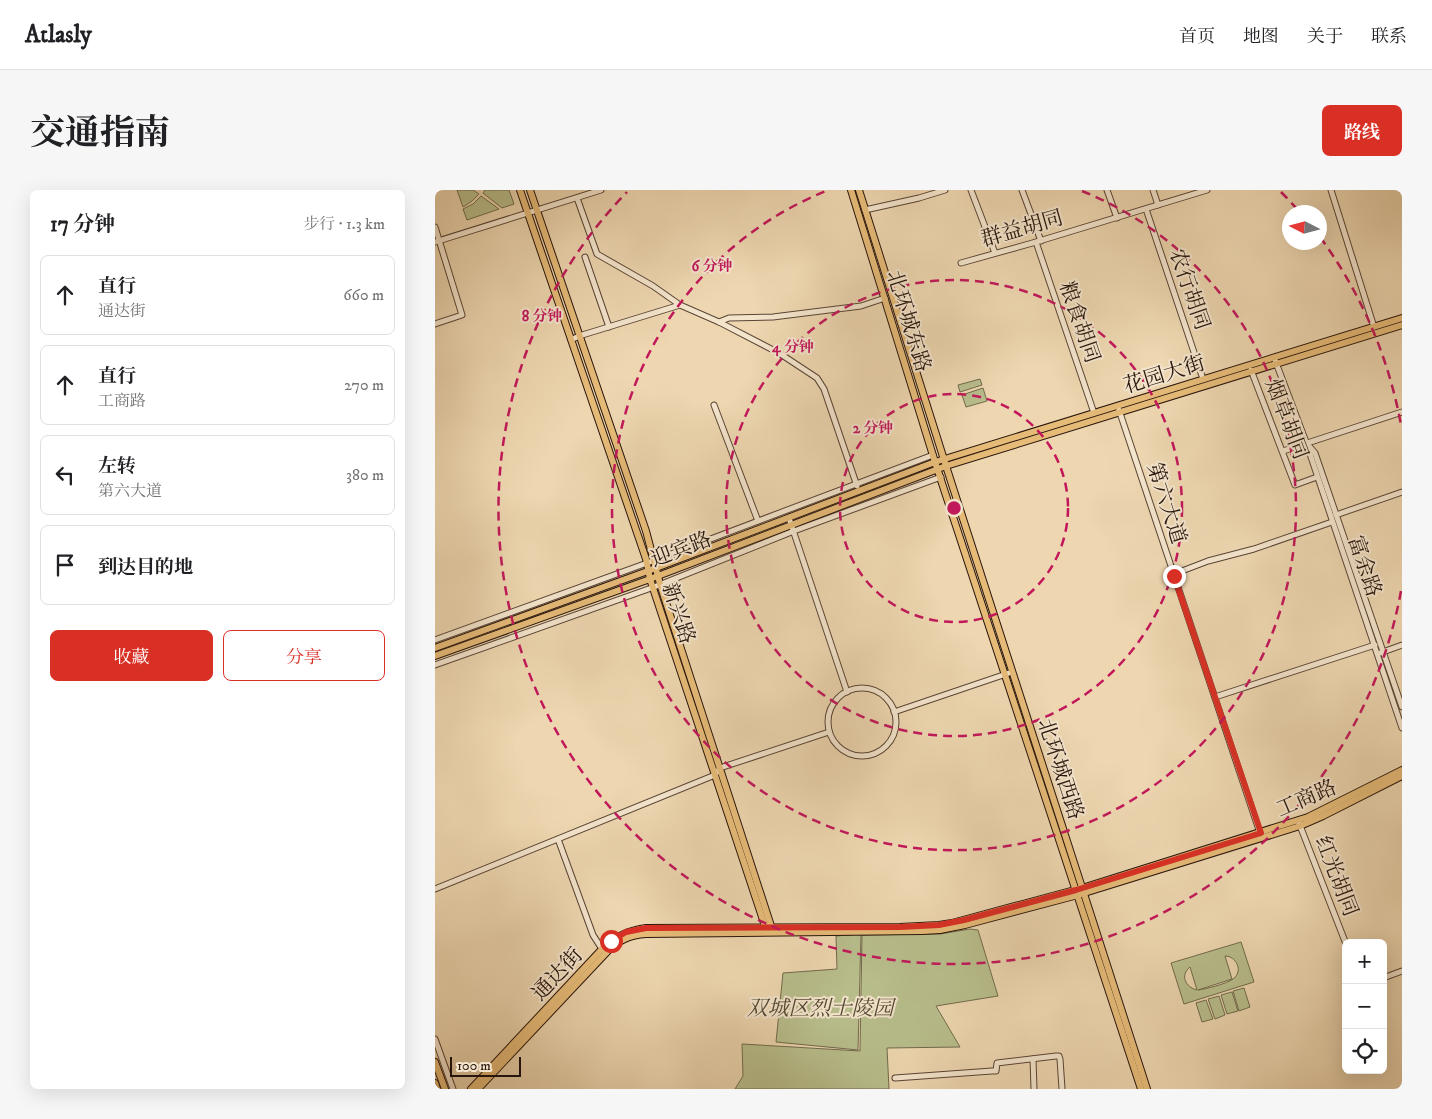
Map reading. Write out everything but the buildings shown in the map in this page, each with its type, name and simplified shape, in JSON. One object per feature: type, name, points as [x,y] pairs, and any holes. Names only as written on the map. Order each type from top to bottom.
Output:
[{"type":"main road","name":"新兴路","points":[[520,190],[647,563],[650,578],[657,585]]},
{"type":"main road","name":"新兴路","points":[[529,190],[655,560],[658,576],[657,585],[769,930]]},
{"type":"main road","name":"北环城东路","points":[[857,191],[865,210],[944,463]]},
{"type":"main road","name":"北环城东路","points":[[857,191],[885,298],[934,458]]},
{"type":"main road","name":"花园大街","points":[[938,469],[944,463],[1117,405],[1402,318]]},
{"type":"main road","name":"花园大街","points":[[934,458],[944,463],[1120,413],[1402,325]]},
{"type":"main road","name":"北环城西路","points":[[934,458],[1009,674]]},
{"type":"main road","name":"迎宾路","points":[[435,648],[764,528],[792,525],[857,487],[934,458]]},
{"type":"main road","name":"北环城西路","points":[[944,463],[1009,674],[1147,1089]]},
{"type":"main road","name":"迎宾路","points":[[435,656],[658,576],[938,469]]},
{"type":"main road","name":"工商路","points":[[1299,823],[1402,770]]},
{"type":"main road","name":"工商路","points":[[1080,892],[1323,816],[1402,776]]},
{"type":"main road","name":"北环城西路","points":[[1080,892],[1141,1089]]},
{"type":"main road","name":"通达街","points":[[471,1089],[604,952],[619,941],[635,935],[769,930],[940,930],[965,925],[1080,892]]},
{"type":"main road","name":"通达街","points":[[479,1089],[604,952]]},
{"type":"main road","points":[[435,1062],[445,1089]]},
{"type":"main road","points":[[435,1083],[437,1089]]},
{"type":"street","points":[[437,242],[577,198],[589,192],[601,190]]},
{"type":"street","points":[[865,210],[919,198],[944,190]]},
{"type":"street","points":[[971,190],[995,253]]},
{"type":"street","name":"粮食胡同","points":[[1022,190],[1094,413]]},
{"type":"street","points":[[1107,190],[1117,218]]},
{"type":"street","points":[[1153,190],[1158,205]]},
{"type":"street","name":"群益胡同","points":[[961,262],[1038,242],[1207,190]]},
{"type":"street","points":[[1331,190],[1374,327]]},
{"type":"street","points":[[435,640],[760,520],[857,487],[824,389],[817,378],[779,353],[719,322],[680,305],[653,286],[597,254],[577,198]]},
{"type":"street","name":"农行胡同","points":[[1146,209],[1203,379]]},
{"type":"street","points":[[435,230],[437,242],[462,315],[435,324]]},
{"type":"street","points":[[585,257],[609,326]]},
{"type":"street","points":[[719,322],[729,318],[773,317],[861,306],[885,298]]},
{"type":"street","points":[[571,340],[609,326],[680,305]]},
{"type":"street","name":"富余路","points":[[1273,357],[1307,442],[1332,522],[1375,645],[1381,653],[1402,707]]},
{"type":"street","name":"烟草胡同","points":[[1248,364],[1295,485],[1317,477]]},
{"type":"street","points":[[714,405],[764,528]]},
{"type":"street","name":"第六大道","points":[[1117,405],[1261,836]]},
{"type":"street","points":[[1283,451],[1402,412]]},
{"type":"street","name":"富余路","points":[[1307,442],[1315,453],[1336,515],[1381,653],[1402,728]]},
{"type":"street","points":[[435,665],[657,585],[792,525],[941,477]]},
{"type":"street","points":[[1336,515],[1402,492]]},
{"type":"street","points":[[1174,574],[1208,561],[1254,549],[1332,522]]},
{"type":"street","points":[[792,525],[847,692]]},
{"type":"street","points":[[1215,697],[1375,645]]},
{"type":"street","points":[[1381,653],[1402,645]]},
{"type":"street","points":[[894,712],[1009,674]]},
{"type":"street","points":[[862,688],[873,689],[886,698],[894,712],[896,724],[893,735],[887,745],[877,752],[866,755],[849,753],[835,743],[829,732],[829,711],[835,701],[847,692],[862,688]]},
{"type":"street","points":[[435,889],[717,772],[829,732]]},
{"type":"street","name":"红光胡同","points":[[1299,823],[1344,939]]},
{"type":"street","points":[[558,839],[593,935],[604,952]]},
{"type":"street","points":[[1387,977],[1402,971]]},
{"type":"street","points":[[435,1039],[453,1089]]},
{"type":"street","points":[[895,1078],[992,1071],[996,1070],[997,1063],[1059,1056],[1062,1089]]},
{"type":"street","points":[[1033,1059],[1033,1089]]},
{"type":"green space","points":[[457,190],[473,190],[479,194],[463,207]]},
{"type":"green space","points":[[485,190],[509,190],[514,204],[502,208],[483,193]]},
{"type":"green space","points":[[481,196],[499,209],[467,220],[463,209],[473,204]]},
{"type":"green space","points":[[980,379],[982,385],[960,392],[958,385]]},
{"type":"green space","points":[[983,388],[987,401],[966,407],[962,395]]},
{"type":"green space","points":[[970,929],[978,930],[998,996],[936,1006],[960,1047],[887,1048],[889,1089],[735,1089],[743,1076],[742,1044],[860,1051],[862,935],[940,934]]},
{"type":"green space","name":"双城区烈士陵园","points":[[861,934],[858,1050],[776,1042],[783,973],[837,969],[836,936]]},
{"type":"green space","points":[[1241,942],[1254,982],[1184,1004],[1171,963]],"holes":[[[1225,956],[1232,958],[1237,964],[1238,972],[1236,976],[1233,979],[1226,983],[1198,990],[1232,979]],[[1190,967],[1197,990],[1189,986],[1185,980],[1185,974]]]},
{"type":"green space","points":[[1244,988],[1250,1007],[1239,1011],[1233,991]]},
{"type":"green space","points":[[1232,992],[1238,1011],[1227,1014],[1221,995]]},
{"type":"green space","points":[[1219,996],[1225,1015],[1215,1019],[1208,999]]},
{"type":"green space","points":[[1206,1000],[1213,1019],[1202,1022],[1196,1003]]},
{"type":"route","points":[[611,941],[626,932],[646,928],[900,927],[939,925],[1076,890],[1261,833],[1174,576]]}]
